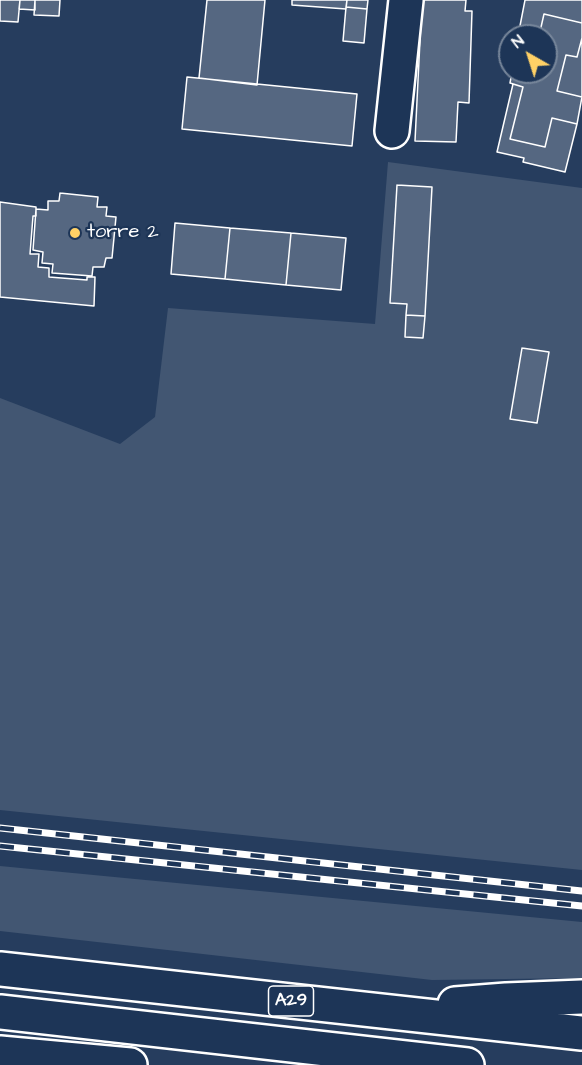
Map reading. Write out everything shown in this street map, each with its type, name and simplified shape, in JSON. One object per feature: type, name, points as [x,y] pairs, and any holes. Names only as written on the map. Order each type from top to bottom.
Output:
[{"type":"main road","points":[[392,131],[406,0]]},
{"type":"main road","name":"A29","points":[[0,969],[582,1032]]},
{"type":"main road","points":[[376,1011],[506,1000],[582,998]]},
{"type":"main road","name":"A29","points":[[0,1012],[467,1065]]},
{"type":"main road","points":[[0,1053],[107,1064]]},
{"type":"shaded area","points":[[388,162],[582,188],[582,870],[0,810],[0,398],[120,444],[155,417],[168,308],[375,324]]},
{"type":"shaded area","points":[[0,866],[582,922],[582,978],[432,980],[0,931]]},
{"type":"building","points":[[0,0],[20,0],[18,22],[0,21]]},
{"type":"building","points":[[20,0],[35,0],[35,10],[19,9]]},
{"type":"building","points":[[35,0],[60,0],[59,16],[34,15]]},
{"type":"building","points":[[207,0],[265,0],[257,85],[199,78]]},
{"type":"building","points":[[292,0],[347,0],[346,9],[292,5]]},
{"type":"building","points":[[347,0],[368,0],[367,9],[346,7]]},
{"type":"building","points":[[422,0],[466,0],[465,11],[472,11],[469,103],[458,102],[456,142],[415,141]]},
{"type":"building","points":[[525,0],[582,0],[582,23],[544,14],[542,24],[520,24]]},
{"type":"building","points":[[346,7],[367,9],[364,43],[343,41]]},
{"type":"building","points":[[544,14],[582,23],[582,38],[577,57],[566,55],[557,91],[582,97],[577,124],[552,118],[545,147],[510,139],[523,87],[513,84],[558,84],[558,24],[542,24]]},
{"type":"building","points":[[582,38],[582,97],[557,91],[566,55],[577,57]]},
{"type":"building","points":[[187,77],[357,94],[352,146],[182,129]]},
{"type":"building","points":[[513,84],[523,87],[510,139],[545,147],[552,118],[577,124],[565,172],[523,162],[524,158],[497,152]]},
{"type":"building","points":[[397,185],[432,187],[425,316],[406,315],[407,304],[390,303]]},
{"type":"building","name":"torre 2","points":[[60,193],[98,197],[97,207],[107,207],[106,216],[116,217],[112,258],[106,258],[104,267],[93,267],[92,276],[52,273],[53,264],[42,263],[43,252],[33,250],[36,209],[48,210],[48,201],[59,201]]},
{"type":"building","points":[[0,202],[36,207],[36,216],[33,216],[30,254],[39,254],[38,267],[49,268],[49,277],[87,280],[87,277],[95,277],[94,306],[0,297]]},
{"type":"building","points":[[175,223],[230,228],[225,279],[171,274]]},
{"type":"building","points":[[230,228],[291,233],[286,285],[225,279]]},
{"type":"building","points":[[291,233],[346,238],[341,290],[286,285]]},
{"type":"building","points":[[406,315],[425,316],[423,338],[405,337]]},
{"type":"building","points":[[522,348],[549,352],[537,423],[510,419]]},
{"type":"railway","points":[[0,828],[582,891]]},
{"type":"railway","points":[[0,846],[582,906]]},
{"type":"place","name":"torre 2","points":[[75,233]]}]
